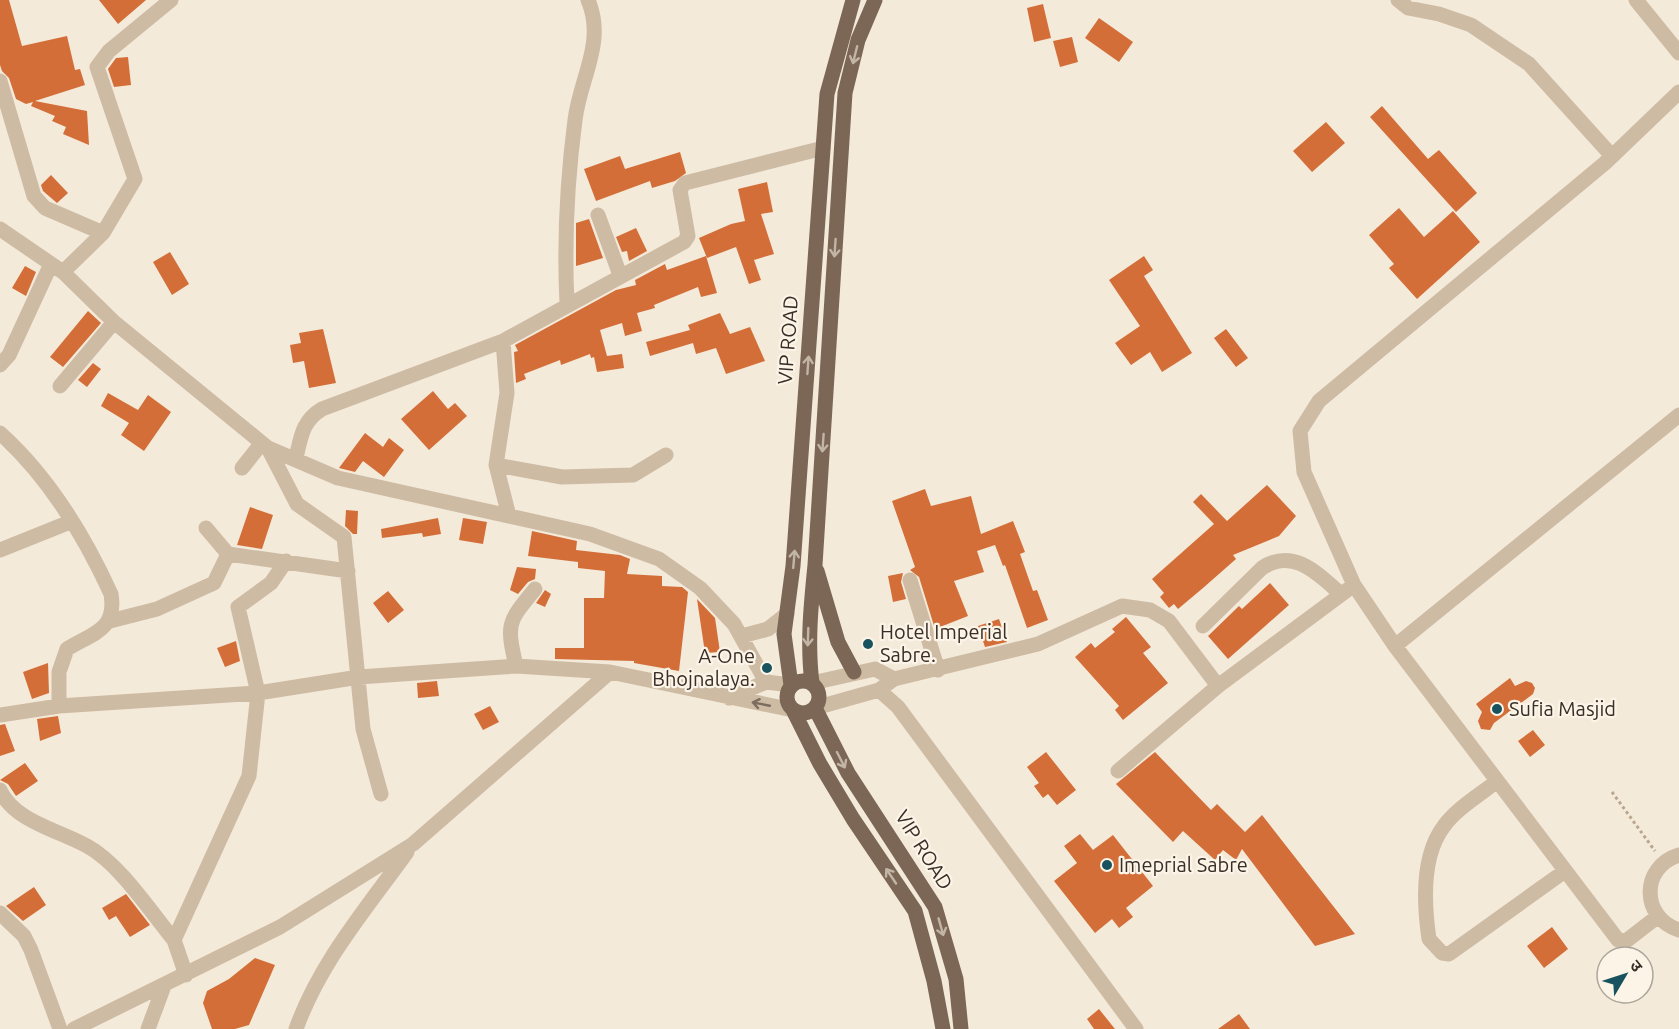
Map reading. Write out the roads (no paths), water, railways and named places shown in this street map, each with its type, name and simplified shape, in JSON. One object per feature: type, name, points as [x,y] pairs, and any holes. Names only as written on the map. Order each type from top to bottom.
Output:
[{"type":"main road","name":"VIP ROAD","points":[[791,685],[784,642],[794,566],[827,94],[853,0]]},
{"type":"main road","name":"VIP ROAD","points":[[812,683],[808,650],[845,93],[858,40],[875,0]]},
{"type":"main road","points":[[815,565],[838,642],[854,672]]},
{"type":"main road","points":[[801,681],[812,683],[819,696],[815,708],[804,714],[793,710],[786,695],[791,685],[801,681]]},
{"type":"main road","name":"VIP ROAD","points":[[815,708],[848,773],[935,907],[956,979],[961,1029]]},
{"type":"main road","name":"VIP ROAD","points":[[793,710],[820,765],[915,911],[934,981],[943,1029]]},
{"type":"street","points":[[0,365],[9,355],[57,268],[103,233],[135,179],[98,67],[110,51],[171,0]]},
{"type":"street","points":[[567,304],[566,221],[575,119],[595,38],[595,21],[588,0]]},
{"type":"street","points":[[1398,0],[1408,8],[1438,14],[1471,25],[1529,64],[1612,156]]},
{"type":"street","points":[[1636,0],[1679,52]]},
{"type":"street","points":[[0,81],[34,196],[45,208],[103,233]]},
{"type":"street","points":[[1657,917],[1621,942],[1395,646],[1354,585],[1304,472],[1300,431],[1319,401],[1612,156],[1676,94]]},
{"type":"street","points":[[296,458],[304,424],[310,416],[322,409],[527,330],[567,304],[687,239],[680,190],[685,183],[823,148]]},
{"type":"street","points":[[598,215],[620,275]]},
{"type":"street","points":[[0,230],[57,268],[114,322],[265,446],[339,478],[590,534],[659,559],[700,588],[742,636],[766,682]]},
{"type":"street","points":[[60,386],[114,322]]},
{"type":"street","points":[[503,341],[507,393],[496,465],[509,516]]},
{"type":"street","points":[[1395,646],[1679,415]]},
{"type":"street","points":[[0,433],[23,453],[58,497],[111,594],[113,606],[110,621],[105,628],[67,649],[59,672],[59,706]]},
{"type":"street","points":[[242,468],[265,446]]},
{"type":"street","points":[[265,446],[297,504],[344,537],[363,729],[381,794]]},
{"type":"street","points":[[496,465],[562,477],[633,475],[666,455]]},
{"type":"street","points":[[0,550],[70,522]]},
{"type":"street","points":[[206,528],[228,554],[348,571]]},
{"type":"street","points":[[110,621],[158,609],[214,583],[228,554]]},
{"type":"street","points":[[1203,626],[1263,568],[1287,559],[1301,563],[1341,594]]},
{"type":"street","points":[[174,940],[249,776],[258,693],[238,606],[271,583],[286,561]]},
{"type":"street","points":[[910,580],[938,670]]},
{"type":"street","points":[[1118,771],[1218,686],[1354,585]]},
{"type":"street","points":[[516,666],[509,626],[514,615],[535,588]]},
{"type":"street","points":[[815,708],[879,690],[894,680],[1038,644],[1122,606],[1150,610],[1169,621],[1218,686]]},
{"type":"street","points":[[742,636],[768,629],[787,614]]},
{"type":"street","points":[[0,715],[59,706],[258,693],[359,677],[516,666],[610,672],[793,710]]},
{"type":"street","points":[[812,683],[875,669],[894,680]]},
{"type":"street","points":[[74,1029],[280,927],[413,844],[610,672]]},
{"type":"street","points":[[729,698],[766,682],[791,685]]},
{"type":"street","points":[[879,690],[898,707],[1136,1029]]},
{"type":"street","points":[[1497,781],[1443,827],[1434,845],[1426,883],[1429,939],[1442,953],[1449,954],[1565,871]]},
{"type":"street","points":[[0,790],[10,806],[89,847],[115,869],[174,940],[186,975]]},
{"type":"street","points":[[296,1029],[304,1007],[330,956],[413,844]]},
{"type":"street","points":[[1679,855],[1663,862],[1653,873],[1649,888],[1650,903],[1657,917],[1669,927],[1679,930]]},
{"type":"street","points":[[0,913],[24,936],[60,1029]]},
{"type":"street","points":[[148,1029],[164,986]]},
{"type":"place","name":"Hotel Imperial Sabre.","points":[[868,644]]},
{"type":"place","name":"A-One Bhojnalaya.","points":[[767,668]]},
{"type":"place","name":"Sufia Masjid","points":[[1497,709]]},
{"type":"place","name":"Imeprial Sabre","points":[[1107,865]]}]
